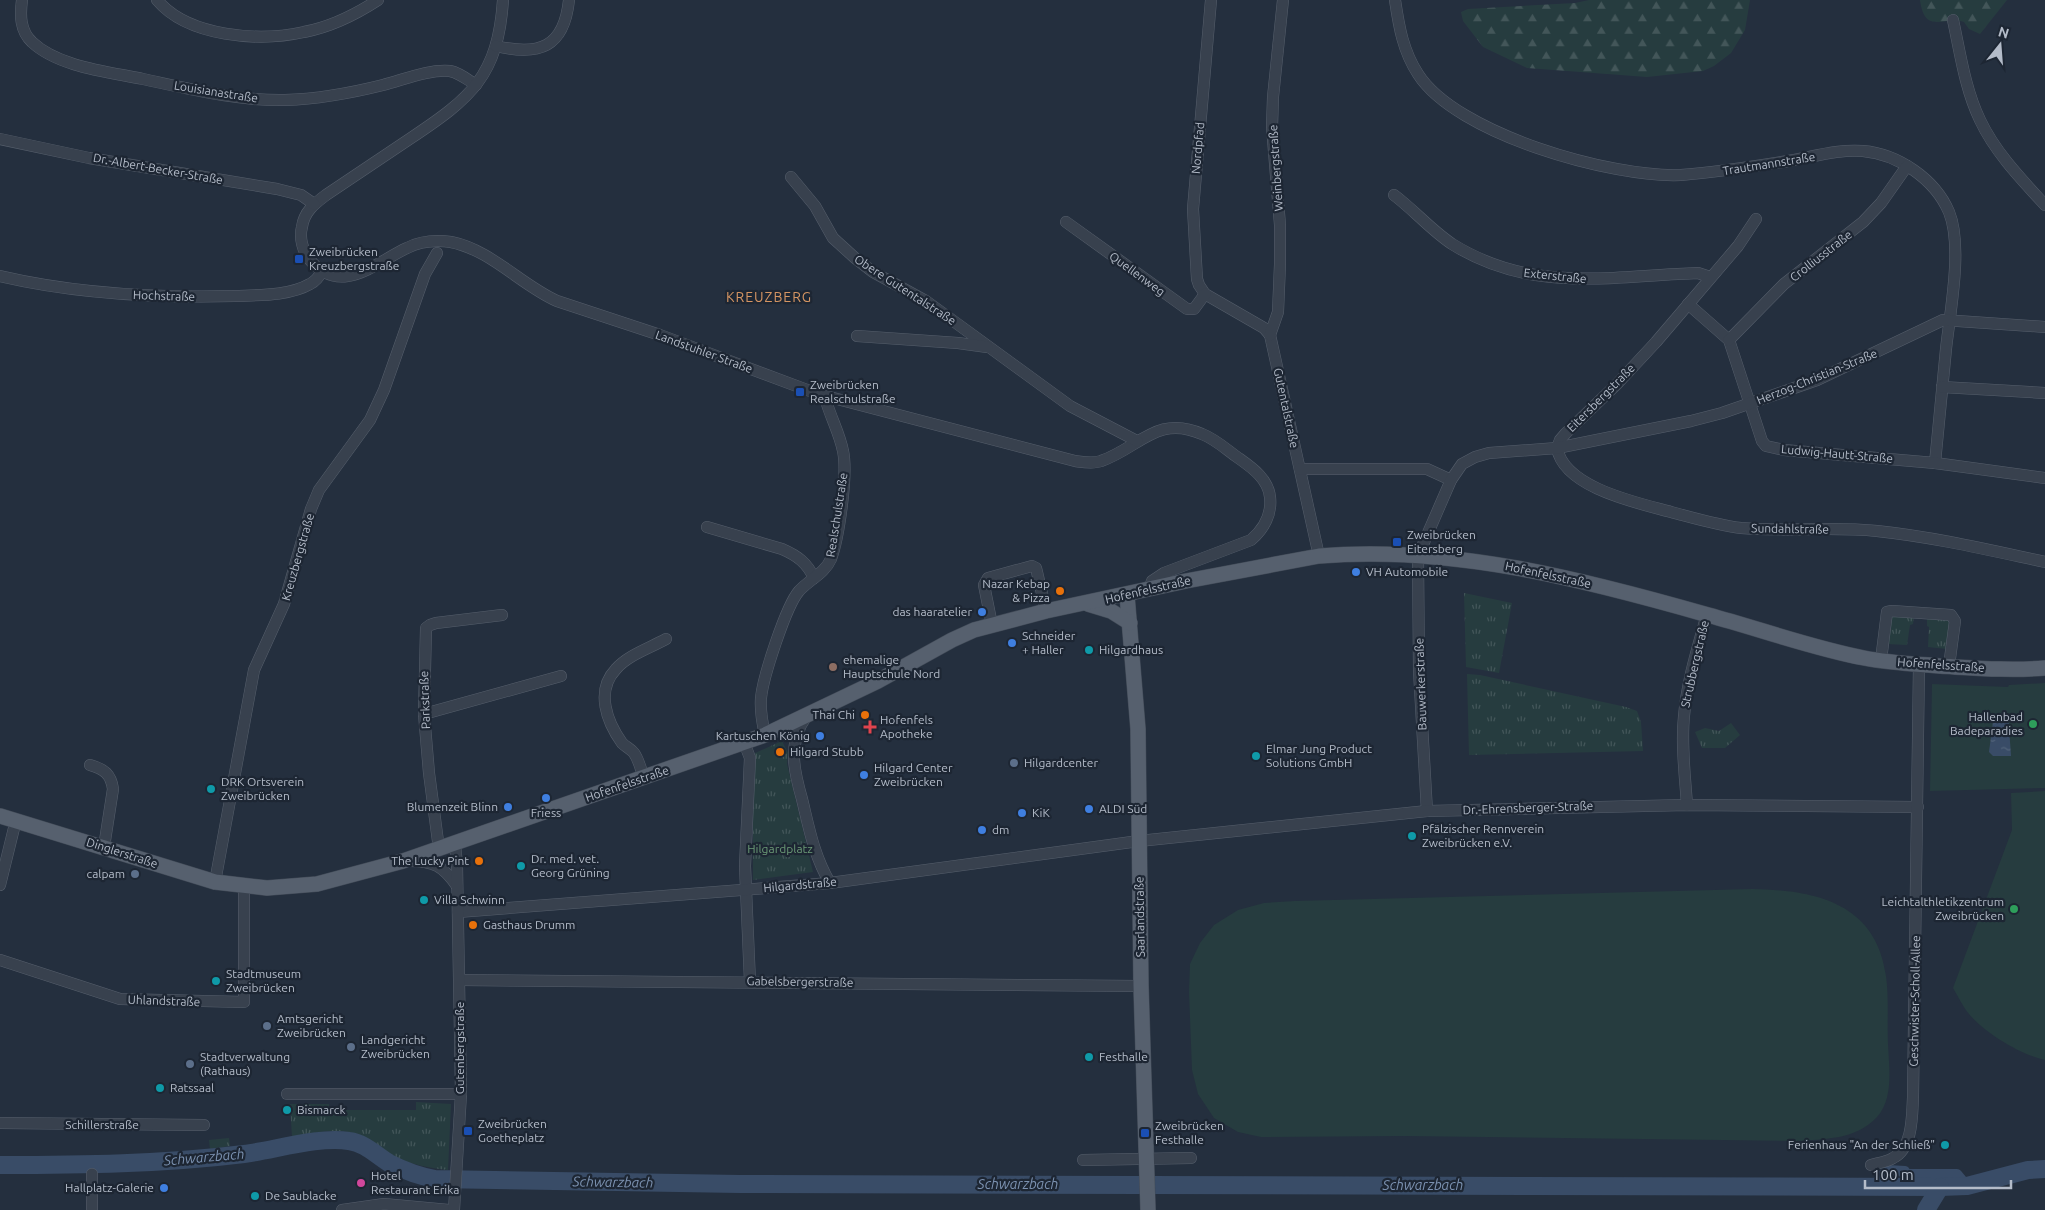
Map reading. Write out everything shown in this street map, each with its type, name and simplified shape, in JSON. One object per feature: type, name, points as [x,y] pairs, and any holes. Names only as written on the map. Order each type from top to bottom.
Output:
[{"type":"main road","name":"Hofenfelsstraße","points":[[244,886],[267,888],[317,884],[403,861],[455,844],[765,735],[878,681],[952,640],[992,625],[1046,611],[1149,589],[1319,556],[1364,554],[1418,556],[1504,565],[1707,614],[1849,655],[1949,666],[1998,669],[2045,668]]},
{"type":"main road","name":"Saarlandstraße","points":[[1127,595],[1138,719],[1141,986],[1148,1206]]},
{"type":"main road","points":[[1087,603],[1113,612],[1130,623]]},
{"type":"main road","name":"Dinglerstraße","points":[[0,816],[215,882],[244,886]]},
{"type":"street","name":"Louisianastraße","points":[[22,0],[22,25],[32,42],[44,51],[61,59],[87,67],[220,95],[275,100],[308,98],[375,87],[444,71],[459,74],[476,85]]},
{"type":"street","points":[[157,0],[167,12],[198,27],[215,31],[261,36],[285,35],[323,27],[355,14],[378,0]]},
{"type":"street","points":[[322,271],[306,255],[301,239],[303,220],[314,204],[445,116],[458,105],[476,85],[488,66],[496,46],[503,0]]},
{"type":"street","points":[[496,46],[528,51],[546,46],[556,37],[566,20],[569,0]]},
{"type":"street","name":"Nordpfad","points":[[1205,294],[1199,286],[1197,279],[1193,209],[1211,0]]},
{"type":"street","name":"Weinbergstraße","points":[[1270,335],[1278,312],[1280,272],[1280,225],[1272,127],[1273,97],[1283,0]]},
{"type":"street","name":"Trautmannstraße","points":[[1395,0],[1402,42],[1419,75],[1432,90],[1469,118],[1491,130],[1546,150],[1605,166],[1654,175],[1718,172],[1853,151],[1879,154],[1907,166],[1925,179],[1938,192],[1949,213],[1952,223],[1955,254],[1935,463]]},
{"type":"street","points":[[1953,20],[1973,103],[1979,118],[2000,152],[2045,205]]},
{"type":"street","name":"Dr.-Albert-Becker-Straße","points":[[0,139],[108,161],[277,189],[300,195],[314,204]]},
{"type":"street","name":"Crolliusstraße","points":[[1728,340],[1784,284],[1863,222],[1881,203],[1907,166]]},
{"type":"street","name":"Obere Gutentalstraße","points":[[791,177],[814,206],[833,238],[855,258],[874,272],[926,301],[1070,406],[1136,441]]},
{"type":"street","name":"Exterstraße","points":[[1394,195],[1438,234],[1458,247],[1483,261],[1522,274],[1564,279],[1596,280],[1698,273],[1710,277]]},
{"type":"street","name":"Eitersbergstraße","points":[[1557,448],[1560,440],[1566,433],[1636,365],[1738,246],[1756,219]]},
{"type":"street","name":"Quellenweg","points":[[1066,222],[1187,309],[1194,309],[1205,294]]},
{"type":"street","name":"Landstuhler Straße","points":[[322,271],[333,275],[353,276],[363,273],[417,244],[429,241],[451,242],[479,253],[543,295],[557,301],[660,335],[827,397],[1074,461],[1100,462],[1153,432],[1172,427],[1190,429],[1203,434],[1259,474],[1266,485],[1270,498],[1266,522],[1251,540],[1164,573],[1152,581],[1149,589]]},
{"type":"street","name":"Kreuzbergstraße","points":[[215,882],[254,670],[284,604],[311,509],[319,490],[370,420],[384,390],[425,274],[437,253]]},
{"type":"street","name":"Hochstraße","points":[[0,276],[65,288],[114,294],[202,297],[293,290],[310,284],[316,280],[322,271]]},
{"type":"street","points":[[1205,294],[1264,328],[1270,335]]},
{"type":"street","name":"Ludwig-Hautt-Straße","points":[[1688,304],[1728,340],[1762,441],[1766,446],[1784,450],[1935,463],[2045,478]]},
{"type":"street","name":"Herzog-Christian-Straße","points":[[1557,448],[1691,421],[1750,404],[1842,369],[1937,323],[1950,319],[2045,327]]},
{"type":"street","name":"Gutentalstraße","points":[[1270,335],[1319,556]]},
{"type":"street","name":"Obere Gutentalstraße","points":[[857,336],[958,343],[991,348]]},
{"type":"street","points":[[1942,388],[2045,393]]},
{"type":"street","name":"Realschulstraße","points":[[765,735],[760,710],[764,681],[790,606],[800,591],[826,568],[833,553],[845,477],[843,450],[829,412],[827,397]]},
{"type":"street","points":[[1418,556],[1452,480],[1462,464],[1475,457],[1489,453],[1557,448]]},
{"type":"street","name":"Sundahlstraße","points":[[1557,448],[1558,455],[1570,470],[1608,493],[1708,522],[1740,528],[1876,531],[1928,538],[2045,562]]},
{"type":"street","points":[[1300,469],[1427,469],[1452,480]]},
{"type":"street","points":[[708,527],[782,549],[804,561],[814,578]]},
{"type":"street","name":"Bauwerkerstraße","points":[[1418,556],[1419,671],[1427,811]]},
{"type":"street","points":[[992,625],[984,585],[985,581],[988,578],[1032,566],[1036,568],[1046,611]]},
{"type":"street","points":[[1881,660],[1887,612],[1952,615],[1955,621],[1949,666]]},
{"type":"street","name":"Strubbergstraße","points":[[1687,805],[1684,762],[1684,717],[1690,679],[1707,614]]},
{"type":"street","name":"Parkstraße","points":[[439,849],[429,774],[424,714],[426,628],[436,623],[502,615]]},
{"type":"street","points":[[644,778],[635,755],[623,744],[607,717],[605,698],[607,686],[615,669],[629,659],[666,639]]},
{"type":"street","name":"Geschwister-Scholl-Allee","points":[[1870,1164],[1892,1159],[1901,1152],[1909,1136],[1912,1119],[1914,1097],[1919,664]]},
{"type":"street","points":[[424,714],[561,676]]},
{"type":"street","points":[[806,717],[798,729],[795,740],[794,766],[819,865],[830,883]]},
{"type":"street","points":[[744,742],[750,758],[746,889],[750,982]]},
{"type":"street","points":[[90,764],[105,770],[114,789],[104,848]]},
{"type":"street","name":"Dr.-Ehrensberger-Straße","points":[[1139,841],[1427,811],[1687,805],[1918,806]]},
{"type":"street","points":[[0,885],[16,820]]},
{"type":"street","name":"Hilgardstraße","points":[[458,912],[830,883],[1139,841]]},
{"type":"street","name":"Gutenbergstraße","points":[[454,1210],[461,1094],[460,980],[455,844]]},
{"type":"street","points":[[403,861],[420,861],[436,864],[446,871],[457,886]]},
{"type":"street","name":"Uhlandstraße","points":[[0,960],[120,999],[244,1002],[244,886]]},
{"type":"street","name":"Gabelsbergerstraße","points":[[460,980],[1141,986]]},
{"type":"street","points":[[287,1094],[461,1094]]},
{"type":"street","name":"Schillerstraße","points":[[0,1123],[204,1125]]},
{"type":"street","points":[[1083,1160],[1147,1162],[1191,1158]]},
{"type":"street","points":[[92,1174],[92,1210]]},
{"type":"street","points":[[342,1210],[394,1207],[449,1210]]},
{"type":"green space","points":[[1589,0],[1750,0],[1745,30],[1731,53],[1714,66],[1703,71],[1647,77],[1527,68],[1483,47],[1463,21],[1461,12],[1468,9],[1575,3]]},
{"type":"green space","points":[[1920,0],[2007,0],[1980,34],[1969,29],[1964,22],[1931,21],[1926,18]]},
{"type":"green space","points":[[1464,593],[1512,603],[1499,673],[1466,667]]},
{"type":"green space","points":[[1891,614],[1914,615],[1913,624],[1910,625],[1907,645],[1887,644]]},
{"type":"green space","points":[[1927,616],[1949,620],[1947,649],[1928,647],[1929,627],[1927,626]]},
{"type":"green space","points":[[1467,674],[1480,675],[1637,711],[1641,722],[1643,751],[1469,755]]},
{"type":"green space","points":[[2045,683],[2045,788],[1930,791],[1932,684],[2008,687],[2009,685]]},
{"type":"green space","points":[[1731,723],[1740,735],[1725,748],[1702,748],[1695,732],[1705,728],[1719,731]]},
{"type":"green space","name":"Hilgardplatz","points":[[782,741],[788,753],[787,764],[813,872],[753,880],[753,754]]},
{"type":"green space","name":"Leichtalthletikzentrum Zweibrücken","points":[[2045,791],[2045,1060],[2025,1053],[1994,1036],[1967,1011],[1953,988],[2012,830],[2011,793]]},
{"type":"green space","points":[[1752,889],[1798,893],[1819,897],[1838,905],[1856,916],[1870,931],[1880,951],[1886,976],[1887,993],[1888,1092],[1886,1101],[1877,1117],[1869,1125],[1850,1134],[1818,1140],[1796,1141],[1404,1136],[1261,1137],[1238,1132],[1214,1118],[1198,1094],[1192,1070],[1189,992],[1190,964],[1200,943],[1214,925],[1238,910],[1264,903],[1295,901]]},
{"type":"green space","points":[[416,1102],[451,1104],[448,1170],[421,1166],[402,1160],[364,1137],[352,1133],[330,1131],[292,1137],[290,1104],[329,1104],[329,1110],[416,1110]]},
{"type":"green space","points":[[229,1138],[230,1146],[210,1149],[209,1140]]},
{"type":"water","points":[[2008,713],[2011,756],[1993,756],[1989,752],[1994,714]]},
{"type":"waterway","name":"Schwarzbach","points":[[0,1165],[183,1160],[244,1154],[324,1140],[337,1140],[355,1142],[395,1166],[417,1175],[435,1179],[740,1184],[1940,1187],[1967,1186],[2028,1170],[2045,1169]]},
{"type":"waterway","points":[[1873,1187],[1887,1170],[1905,1171],[1904,1174],[1957,1174],[1967,1186]]},
{"type":"waterway","points":[[1926,1210],[1940,1187]]},
{"type":"place","name":"Zweibrücken Kreuzbergstraße","points":[[299,259]]},
{"type":"place","name":"Zweibrücken Realschulstraße","points":[[800,392]]},
{"type":"place","name":"Zweibrücken Eitersberg","points":[[1397,542]]},
{"type":"place","name":"VH Automobile","points":[[1356,572]]},
{"type":"place","name":"Nazar Kebap & Pizza","points":[[1060,591]]},
{"type":"place","name":"das haaratelier","points":[[982,612]]},
{"type":"place","name":"Schneider + Haller","points":[[1012,643]]},
{"type":"place","name":"Hilgardhaus","points":[[1089,650]]},
{"type":"place","name":"ehemalige Hauptschule Nord","points":[[833,667]]},
{"type":"place","name":"Thai Chi","points":[[865,715]]},
{"type":"place","name":"Hallenbad Badeparadies","points":[[2033,724]]},
{"type":"place","name":"Hofenfels Apotheke","points":[[870,727]]},
{"type":"place","name":"Kartuschen König","points":[[820,736]]},
{"type":"place","name":"Hilgard Stubb","points":[[780,752]]},
{"type":"place","name":"Elmar Jung Product Solutions GmbH","points":[[1256,756]]},
{"type":"place","name":"Hilgardcenter","points":[[1014,763]]},
{"type":"place","name":"Hilgard Center Zweibrücken","points":[[864,775]]},
{"type":"place","name":"DRK Ortsverein Zweibrücken","points":[[211,789]]},
{"type":"place","name":"Friess","points":[[546,798]]},
{"type":"place","name":"Blumenzeit Blinn","points":[[508,807]]},
{"type":"place","name":"ALDI Süd","points":[[1089,809]]},
{"type":"place","name":"KiK","points":[[1022,813]]},
{"type":"place","name":"dm","points":[[982,830]]},
{"type":"place","name":"Pfälzischer Rennverein Zweibrücken e.V.","points":[[1412,836]]},
{"type":"place","name":"The Lucky Pint","points":[[479,861]]},
{"type":"place","name":"Dr. med. vet. Georg Grüning","points":[[521,866]]},
{"type":"place","name":"calpam","points":[[135,874]]},
{"type":"place","name":"Villa Schwinn","points":[[424,900]]},
{"type":"place","name":"Leichtalthletikzentrum Zweibrücken","points":[[2014,909]]},
{"type":"place","name":"Gasthaus Drumm","points":[[473,925]]},
{"type":"place","name":"Stadtmuseum Zweibrücken","points":[[216,981]]},
{"type":"place","name":"Amtsgericht Zweibrücken","points":[[267,1026]]},
{"type":"place","name":"Landgericht Zweibrücken","points":[[351,1047]]},
{"type":"place","name":"Festhalle","points":[[1089,1057]]},
{"type":"place","name":"Stadtverwaltung (Rathaus)","points":[[190,1064]]},
{"type":"place","name":"Ratssaal","points":[[160,1088]]},
{"type":"place","name":"Bismarck","points":[[287,1110]]},
{"type":"place","name":"Zweibrücken Goetheplatz","points":[[468,1131]]},
{"type":"place","name":"Zweibrücken Festhalle","points":[[1145,1133]]},
{"type":"place","name":"Ferienhaus \"An der Schließ\"","points":[[1945,1145]]},
{"type":"place","name":"Hotel Restaurant Erika","points":[[361,1183]]},
{"type":"place","name":"Hallplatz-Galerie","points":[[164,1188]]},
{"type":"place","name":"De Saublacke","points":[[255,1196]]},
{"type":"district","name":"KREUZBERG","points":[[769,297]]}]
